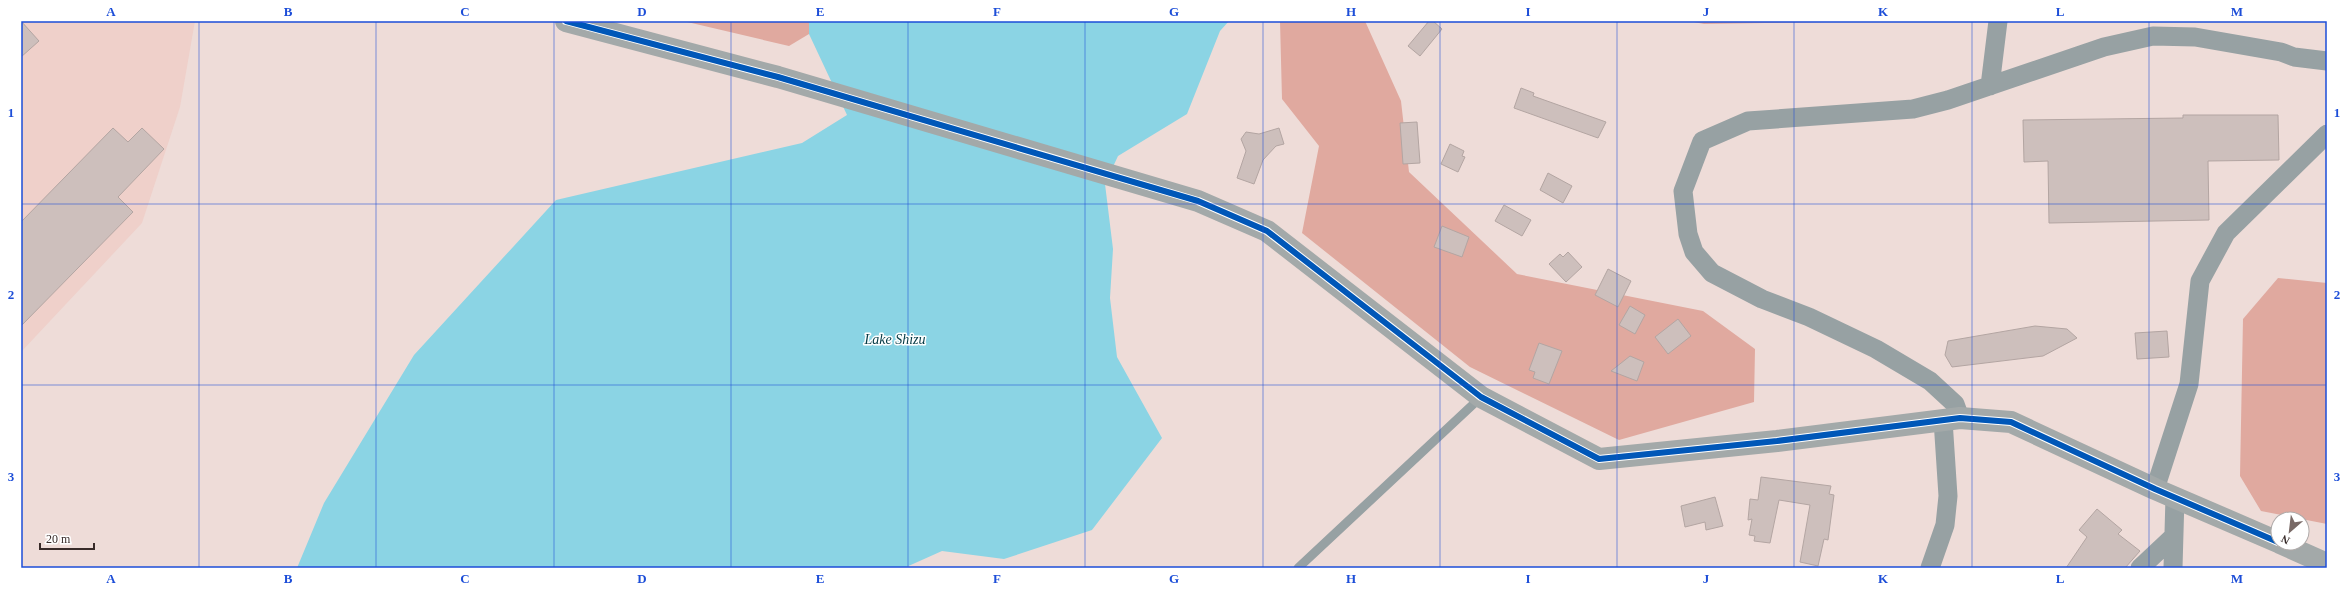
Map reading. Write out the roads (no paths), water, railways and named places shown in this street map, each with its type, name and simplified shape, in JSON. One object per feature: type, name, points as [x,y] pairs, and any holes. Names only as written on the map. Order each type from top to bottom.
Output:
[{"type":"street","points":[[566,21],[778,77],[1198,201],[1267,231],[1481,397],[1599,459],[1777,441],[1951,419],[2011,422],[2155,489],[2270,539]]},
{"type":"street","points":[[1990,86],[1998,21]]},
{"type":"street","points":[[1930,568],[1944,525],[1948,496],[1951,419],[1954,404],[1930,381],[1876,349],[1810,317],[1762,299],[1712,273],[1694,252],[1688,234],[1683,191],[1702,141],[1748,121],[1913,109],[1948,100],[2104,46],[2153,36],[2195,37],[2281,52],[2294,57],[2327,61]]},
{"type":"street","points":[[2155,489],[2189,384],[2200,281],[2226,233],[2327,134]]},
{"type":"street","points":[[2173,568],[2172,537],[2175,497]]},
{"type":"street","points":[[2140,568],[2172,537]]},
{"type":"street","points":[[2297,551],[2327,564]]},
{"type":"lane","points":[[1298,568],[1481,397]]},
{"type":"water","name":"Lake Shizu","points":[[809,21],[1229,21],[1220,31],[1187,114],[1118,156],[1105,184],[1113,249],[1110,298],[1117,357],[1162,438],[1092,530],[1004,559],[942,551],[904,568],[297,568],[324,503],[414,355],[556,200],[802,143],[847,115],[809,34]]}]
